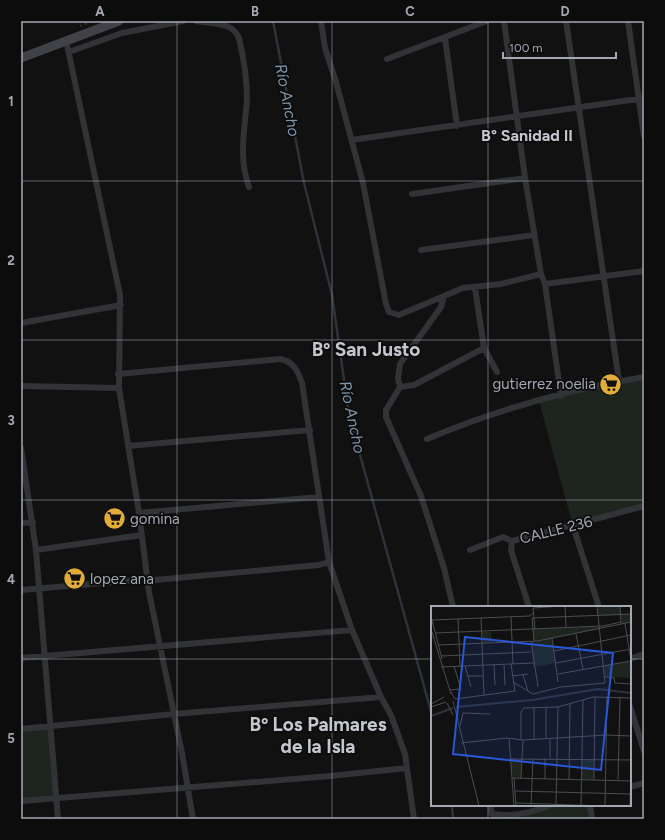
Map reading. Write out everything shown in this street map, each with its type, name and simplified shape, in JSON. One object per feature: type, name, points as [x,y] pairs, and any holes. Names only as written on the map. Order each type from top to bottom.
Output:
[{"type":"main road","points":[[66,40],[108,21]]},
{"type":"main road","points":[[21,58],[119,21]]},
{"type":"street","points":[[69,52],[122,33],[183,21]]},
{"type":"street","points":[[196,21],[229,26],[235,29],[239,38],[247,98],[242,142],[242,161],[249,187]]},
{"type":"street","points":[[321,21],[325,48],[336,82],[363,183],[386,304],[389,312],[396,315],[404,314],[463,288],[475,288],[506,283],[541,274]]},
{"type":"street","points":[[387,59],[487,21]]},
{"type":"street","points":[[504,21],[525,178],[544,284],[561,396]]},
{"type":"street","points":[[566,21],[619,381]]},
{"type":"street","points":[[628,21],[641,98],[644,136]]},
{"type":"street","points":[[445,38],[457,126]]},
{"type":"street","points":[[66,40],[121,305],[118,374],[119,388],[139,513],[147,580],[188,786],[193,819]]},
{"type":"street","points":[[352,140],[457,126],[641,98]]},
{"type":"street","points":[[412,194],[525,178]]},
{"type":"street","points":[[421,250],[534,235]]},
{"type":"street","points":[[544,284],[644,271]]},
{"type":"street","points":[[475,288],[484,348],[497,372]]},
{"type":"street","points":[[444,296],[441,307],[400,364],[398,378],[400,387],[386,410],[386,417],[421,496],[444,568],[453,606]]},
{"type":"street","points":[[21,323],[121,305]]},
{"type":"street","points":[[400,387],[414,385],[484,348]]},
{"type":"street","points":[[118,374],[285,360],[296,367],[299,373],[310,430],[329,562],[352,630],[381,697],[391,715],[405,754],[414,819]]},
{"type":"street","points":[[427,439],[453,428],[516,406],[619,381],[644,377]]},
{"type":"street","points":[[21,386],[119,388]]},
{"type":"street","points":[[128,446],[310,430]]},
{"type":"street","points":[[21,451],[33,522],[36,550],[58,819]]},
{"type":"street","points":[[139,513],[319,497]]},
{"type":"street","points":[[643,507],[644,514]]},
{"type":"street","name":"CALLE 236","points":[[470,550],[503,538],[512,541],[643,507]]},
{"type":"street","points":[[21,523],[33,522]]},
{"type":"street","points":[[573,526],[599,606]]},
{"type":"street","points":[[36,550],[142,535]]},
{"type":"street","points":[[512,541],[512,550],[530,606]]},
{"type":"street","points":[[21,590],[311,566],[329,562]]},
{"type":"street","points":[[21,658],[160,648],[352,630]]},
{"type":"street","points":[[631,659],[644,654]]},
{"type":"street","points":[[21,729],[174,714],[381,697]]},
{"type":"street","points":[[631,709],[644,751]]},
{"type":"street","points":[[21,800],[330,776],[407,768]]},
{"type":"street","points":[[631,787],[644,783]]},
{"type":"street","points":[[490,806],[492,814],[502,816],[523,816],[548,806]]},
{"type":"street","points":[[590,806],[592,819]]},
{"type":"shaded area","points":[[644,379],[644,506],[573,526],[539,401]]},
{"type":"shaded area","points":[[50,726],[55,797],[21,800],[21,729]]},
{"type":"shaded area","points":[[550,806],[591,806],[595,819],[523,819],[523,813]]},
{"type":"waterway","name":"Río Ancho","points":[[273,21],[304,183],[332,295],[349,415],[431,711]]},
{"type":"waterway","name":"Río Ancho","points":[[452,806],[453,819]]},
{"type":"place","name":"gutierrez noelia","points":[[611,384]]},
{"type":"place","name":"gomina","points":[[114,519]]},
{"type":"place","name":"lopez ana","points":[[74,579]]},
{"type":"district","name":"B° Sanidad II","points":[[527,135]]},
{"type":"district","name":"Bº San Justo","points":[[366,349]]},
{"type":"district","name":"Bº Los Palmares de la Isla","points":[[318,735]]}]
